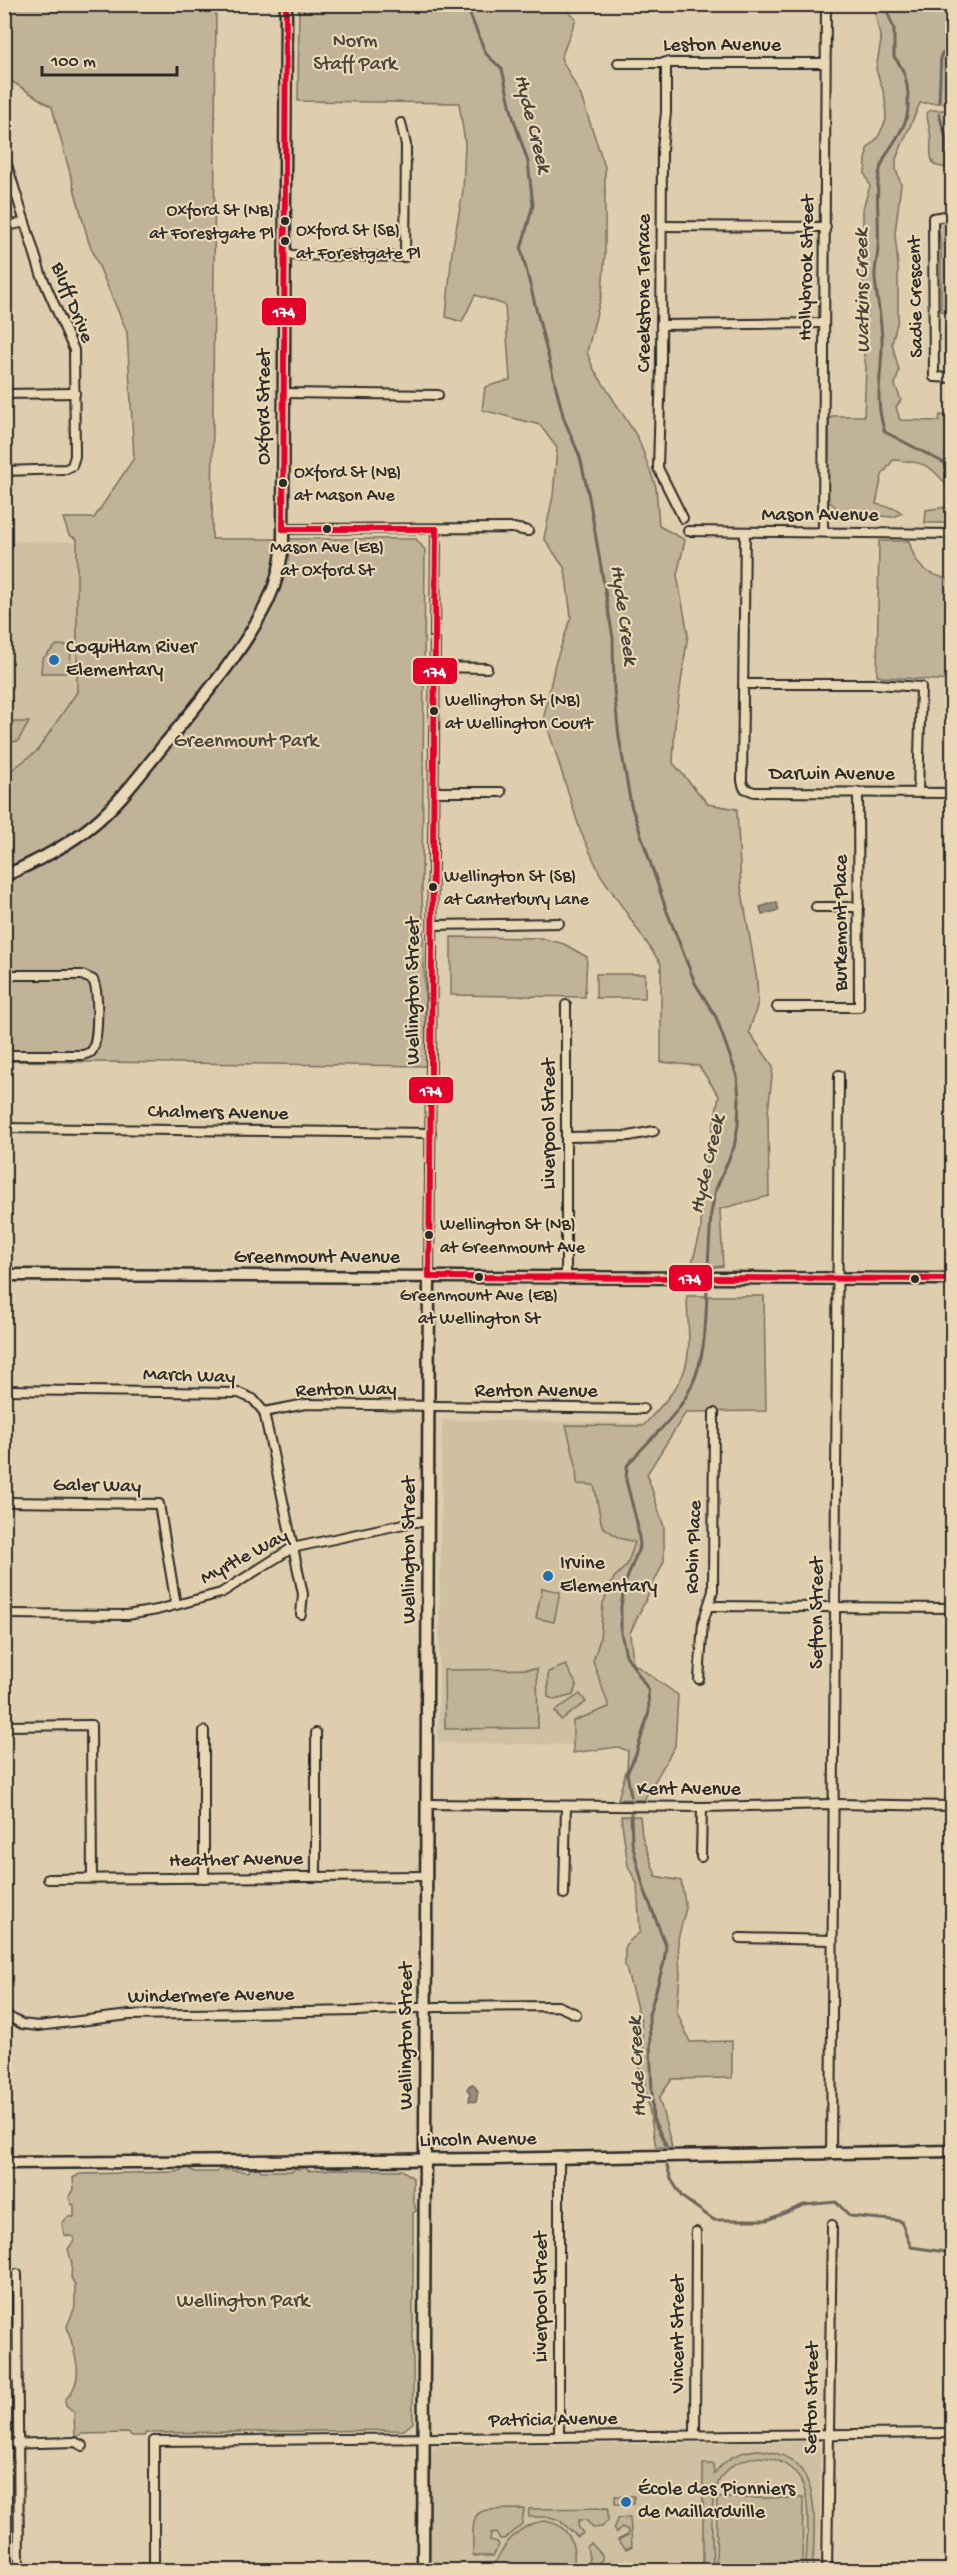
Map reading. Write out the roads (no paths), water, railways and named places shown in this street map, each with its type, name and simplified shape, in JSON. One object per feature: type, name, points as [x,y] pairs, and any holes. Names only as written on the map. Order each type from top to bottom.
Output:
[{"type":"street","name":"Oxford Street","points":[[4,876],[53,852],[95,823],[183,722],[244,642],[267,602],[280,564],[283,529],[286,4]]},
{"type":"street","name":"Hollybrook Street","points":[[823,532],[826,4]]},
{"type":"street","name":"Creekstone Terrace","points":[[666,62],[666,112],[662,149],[658,468],[683,518]]},
{"type":"street","name":"Leston Avenue","points":[[618,63],[825,63]]},
{"type":"street","points":[[284,255],[405,257],[406,145],[401,123]]},
{"type":"street","name":"Bluff Drive","points":[[4,155],[40,274],[75,350],[75,456],[72,466],[60,471],[4,471]]},
{"type":"street","name":"Sadie Crescent","points":[[952,214],[933,218],[934,378],[952,378]]},
{"type":"street","points":[[4,227],[25,222]]},
{"type":"street","points":[[662,226],[826,226]]},
{"type":"street","points":[[661,325],[824,324]]},
{"type":"street","points":[[4,394],[75,393]]},
{"type":"street","points":[[283,393],[438,394]]},
{"type":"street","points":[[283,529],[513,528],[528,531]]},
{"type":"street","name":"Wellington Street","points":[[423,2571],[425,1876],[436,529]]},
{"type":"street","name":"Mason Avenue","points":[[688,531],[952,534]]},
{"type":"street","points":[[745,532],[744,684],[876,684],[921,687],[918,792]]},
{"type":"street","points":[[436,667],[487,668]]},
{"type":"street","name":"Darwin Avenue","points":[[744,684],[742,781],[744,788],[754,792],[952,793]]},
{"type":"street","points":[[434,792],[501,792]]},
{"type":"street","name":"Burkemont Place","points":[[777,1007],[859,1008],[858,792]]},
{"type":"street","points":[[816,907],[859,907]]},
{"type":"street","points":[[433,925],[559,923]]},
{"type":"street","points":[[4,975],[82,975],[93,980],[96,993],[96,1039],[91,1052],[83,1055],[4,1055]]},
{"type":"street","name":"Liverpool Street","points":[[566,1005],[567,1279]]},
{"type":"street","name":"Sefton Street","points":[[831,2152],[839,1074]]},
{"type":"street","name":"Chalmers Avenue","points":[[4,1128],[431,1133]]},
{"type":"street","points":[[567,1137],[629,1136],[654,1131]]},
{"type":"street","name":"Greenmount Avenue","points":[[4,1275],[952,1279]]},
{"type":"street","name":"March Way","points":[[4,1390],[239,1393],[253,1399],[264,1412]]},
{"type":"street","name":"Renton Way","points":[[264,1412],[306,1404],[428,1407]]},
{"type":"street","name":"Renton Avenue","points":[[428,1407],[643,1409]]},
{"type":"street","points":[[264,1412],[303,1594],[301,1614]]},
{"type":"street","name":"Robin Place","points":[[699,1679],[703,1622],[710,1606],[714,1581],[714,1413]]},
{"type":"street","name":"Galer Way","points":[[4,1502],[159,1504],[176,1605]]},
{"type":"street","name":"Myrtle Way","points":[[4,1614],[127,1615],[176,1605],[222,1593],[292,1548],[413,1522],[428,1522]]},
{"type":"street","points":[[710,1606],[952,1608]]},
{"type":"street","points":[[4,1726],[92,1725],[92,1878]]},
{"type":"street","points":[[204,1731],[204,1878]]},
{"type":"street","points":[[316,1733],[316,1876]]},
{"type":"street","name":"Kent Avenue","points":[[426,1804],[702,1807],[834,1804],[952,1806]]},
{"type":"street","points":[[564,1894],[566,1806]]},
{"type":"street","points":[[701,1857],[702,1807]]},
{"type":"street","name":"Heather Avenue","points":[[48,1879],[425,1876]]},
{"type":"street","points":[[740,1938],[832,1940]]},
{"type":"street","name":"Windermere Avenue","points":[[4,2011],[7,2016],[22,2024],[38,2026],[129,2015],[425,2008],[558,2006],[576,2014]]},
{"type":"street","name":"Lincoln Avenue","points":[[4,2163],[559,2158],[952,2151]]},
{"type":"street","name":"Liverpool Street","points":[[559,2158],[559,2437]]},
{"type":"street","name":"Sefton Street","points":[[827,2571],[832,2225]]},
{"type":"street","name":"Vincent Street","points":[[695,2435],[696,2232]]},
{"type":"street","points":[[17,2274],[19,2571]]},
{"type":"street","name":"Patricia Avenue","points":[[154,2571],[154,2440],[952,2433]]},
{"type":"street","points":[[4,2444],[75,2442],[83,2446]]},
{"type":"waterway","name":"Hyde Creek","points":[[469,4],[469,12],[486,54],[502,69],[513,117],[528,162],[533,205],[521,249],[564,419],[580,457],[589,497],[613,638],[614,690],[619,737],[631,805],[666,909],[695,983],[716,1017],[737,1076],[738,1125],[734,1147],[716,1189],[711,1213],[708,1266]]},
{"type":"waterway","points":[[950,8],[952,15]]},
{"type":"waterway","name":"Watkins Creek","points":[[887,11],[894,29],[894,57],[904,74],[907,87],[908,108],[904,125],[881,165],[878,183],[878,251],[875,275],[882,338],[879,385],[881,420],[885,432],[952,467]]},
{"type":"waterway","points":[[939,102],[941,55],[952,43]]},
{"type":"waterway","points":[[939,114],[947,141],[947,156]]},
{"type":"waterway","points":[[947,221],[952,229],[949,242],[952,249]]},
{"type":"waterway","name":"Hyde Creek","points":[[631,1796],[627,1773],[636,1754],[649,1712],[648,1689],[626,1655],[621,1633],[621,1606],[625,1584],[640,1545],[626,1480],[627,1466],[674,1414],[695,1379],[705,1335],[707,1289]]},
{"type":"waterway","name":"Hyde Creek","points":[[631,1814],[632,1843],[643,1886],[666,1946],[664,1962],[649,2015],[653,2119],[666,2145]]},
{"type":"waterway","name":"Hyde Creek","points":[[667,2166],[671,2179],[682,2197],[714,2220],[767,2220],[804,2205],[836,2202],[850,2216],[901,2221],[911,2247],[952,2253]]},
{"type":"place","name":"Oxford St (NB) at Forestgate Pl","points":[[285,221]]},
{"type":"place","name":"Oxford St (SB) at Forestgate Pl","points":[[285,241]]},
{"type":"place","name":"Oxford St (NB) at Mason Ave","points":[[283,483]]},
{"type":"place","name":"Mason Ave (EB) at Oxford St","points":[[327,529]]},
{"type":"place","name":"Coquitlam River Elementary","points":[[54,660]]},
{"type":"place","name":"Wellington St (NB) at Wellington Court","points":[[434,711]]},
{"type":"place","name":"Wellington St (SB) at Canterbury Lane","points":[[433,887]]},
{"type":"place","name":"Wellington St (NB) at Greenmount Ave","points":[[429,1235]]},
{"type":"place","name":"Greenmount Ave (EB) at Wellington St","points":[[479,1277]]},
{"type":"place","name":"Irvine Elementary","points":[[548,1576]]},
{"type":"place","name":"École des Pionniers de Maillardville","points":[[626,2502]]},
{"type":"park label","name":"Norm Staff Park","points":[[355,54]]},
{"type":"park label","name":"Greenmount Park","points":[[246,742]]},
{"type":"park label","name":"Wellington Park","points":[[243,2302]]}]
